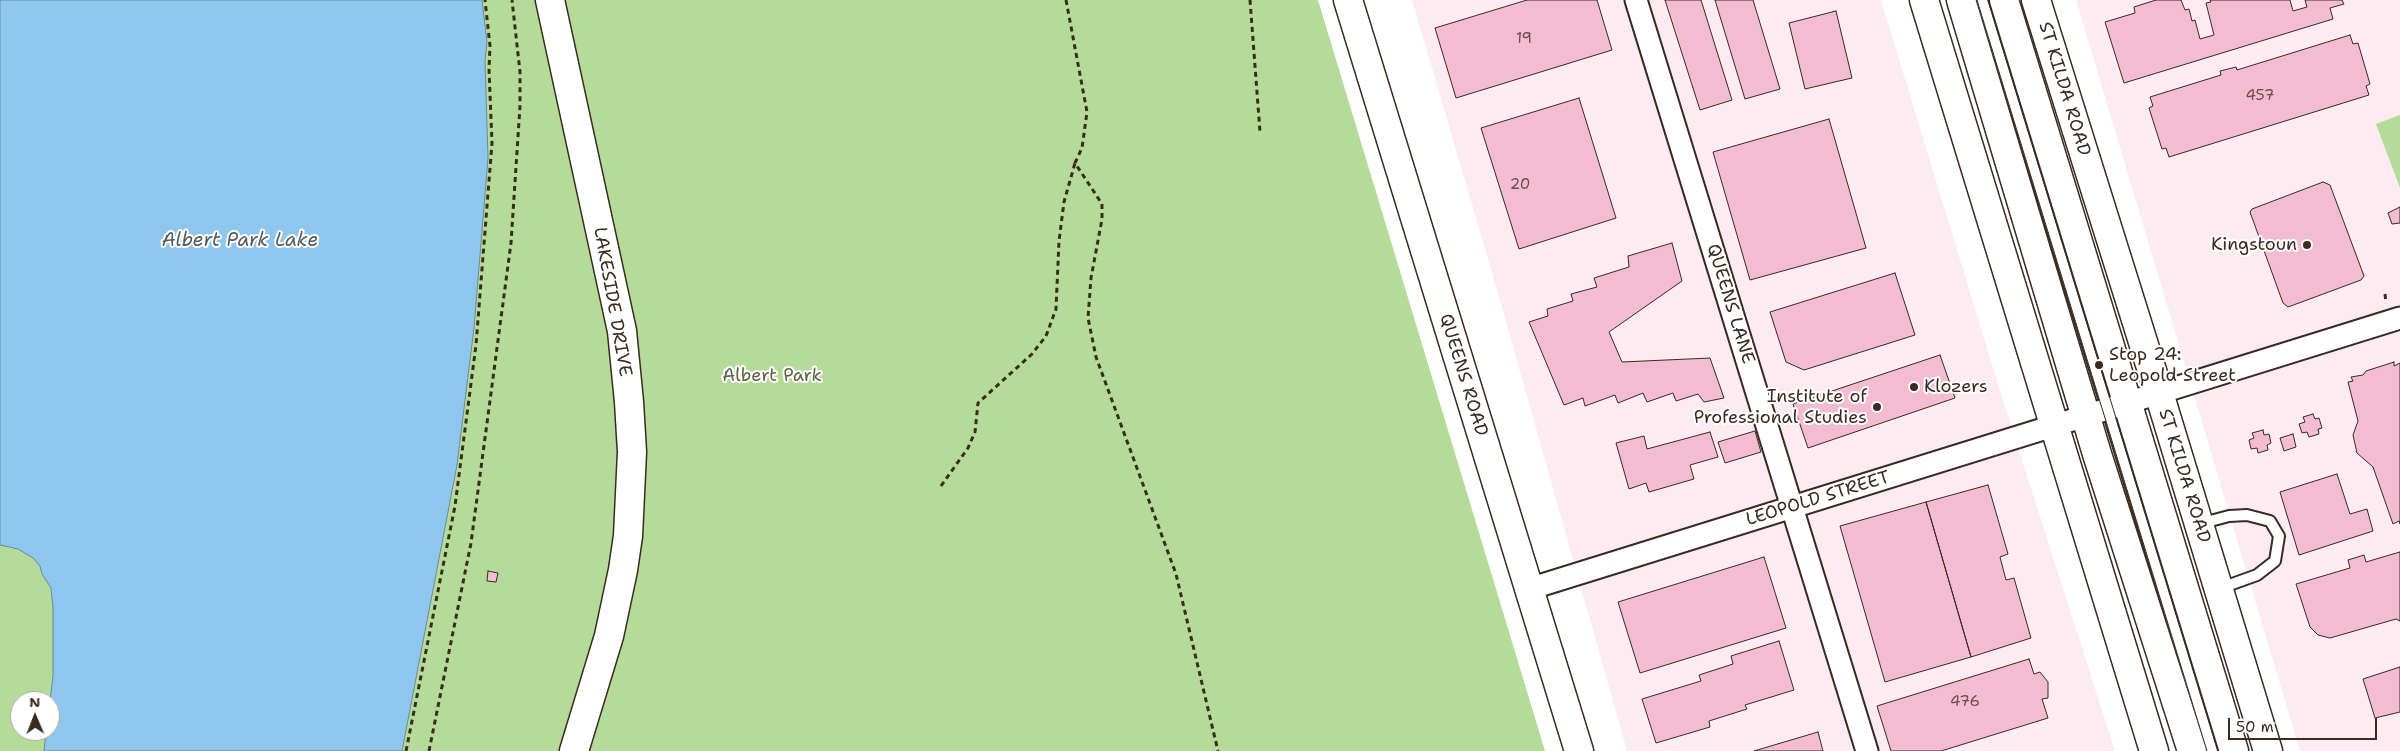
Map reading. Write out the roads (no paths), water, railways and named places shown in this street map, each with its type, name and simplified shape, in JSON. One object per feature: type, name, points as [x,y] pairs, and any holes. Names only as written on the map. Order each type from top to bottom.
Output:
[{"type":"main road","name":"LAKESIDE DRIVE","points":[[550,0],[622,330],[630,402],[632,452],[628,536],[623,570],[609,636],[574,751]]},
{"type":"main road","name":"QUEENS ROAD","points":[[1348,0],[1579,751]]},
{"type":"main road","points":[[1924,0],[2154,751]]},
{"type":"main road","name":"ST KILDA ROAD","points":[[1961,0],[2107,409],[2234,751]]},
{"type":"main road","name":"ST KILDA ROAD","points":[[2004,0],[2159,393],[2268,751]]},
{"type":"main road","name":"ST KILDA ROAD","points":[[2036,0],[2078,189],[2107,409],[2192,751]]},
{"type":"street","name":"QUEENS LANE","points":[[1636,0],[1867,751]]},
{"type":"street","name":"LEOPOLD STREET","points":[[1529,589],[2400,318]]},
{"type":"lane","points":[[1982,0],[2212,751]]},
{"type":"lane","points":[[2198,524],[2229,516],[2247,514],[2270,521],[2279,536],[2274,561],[2257,575],[2218,589]]},
{"type":"water","name":"Albert Park Lake","points":[[0,0],[482,0],[487,42],[485,61],[488,158],[474,328],[457,465],[402,751],[44,751],[45,741],[60,741],[60,691],[51,691],[53,608],[51,588],[42,574],[40,566],[33,558],[18,549],[0,545]]},
{"type":"tram line","points":[[1977,0],[2207,751]]},
{"type":"tram line","points":[[1988,0],[2218,751]]},
{"type":"place","name":"Kingstoun","points":[[2307,245]]},
{"type":"place","name":"Stop 24: Leopold Street","points":[[2099,365]]},
{"type":"place","name":"Klozers","points":[[1914,387]]},
{"type":"place","name":"Institute of Professional Studies","points":[[1877,407]]},
{"type":"park label","name":"Albert Park","points":[[772,376]]}]
